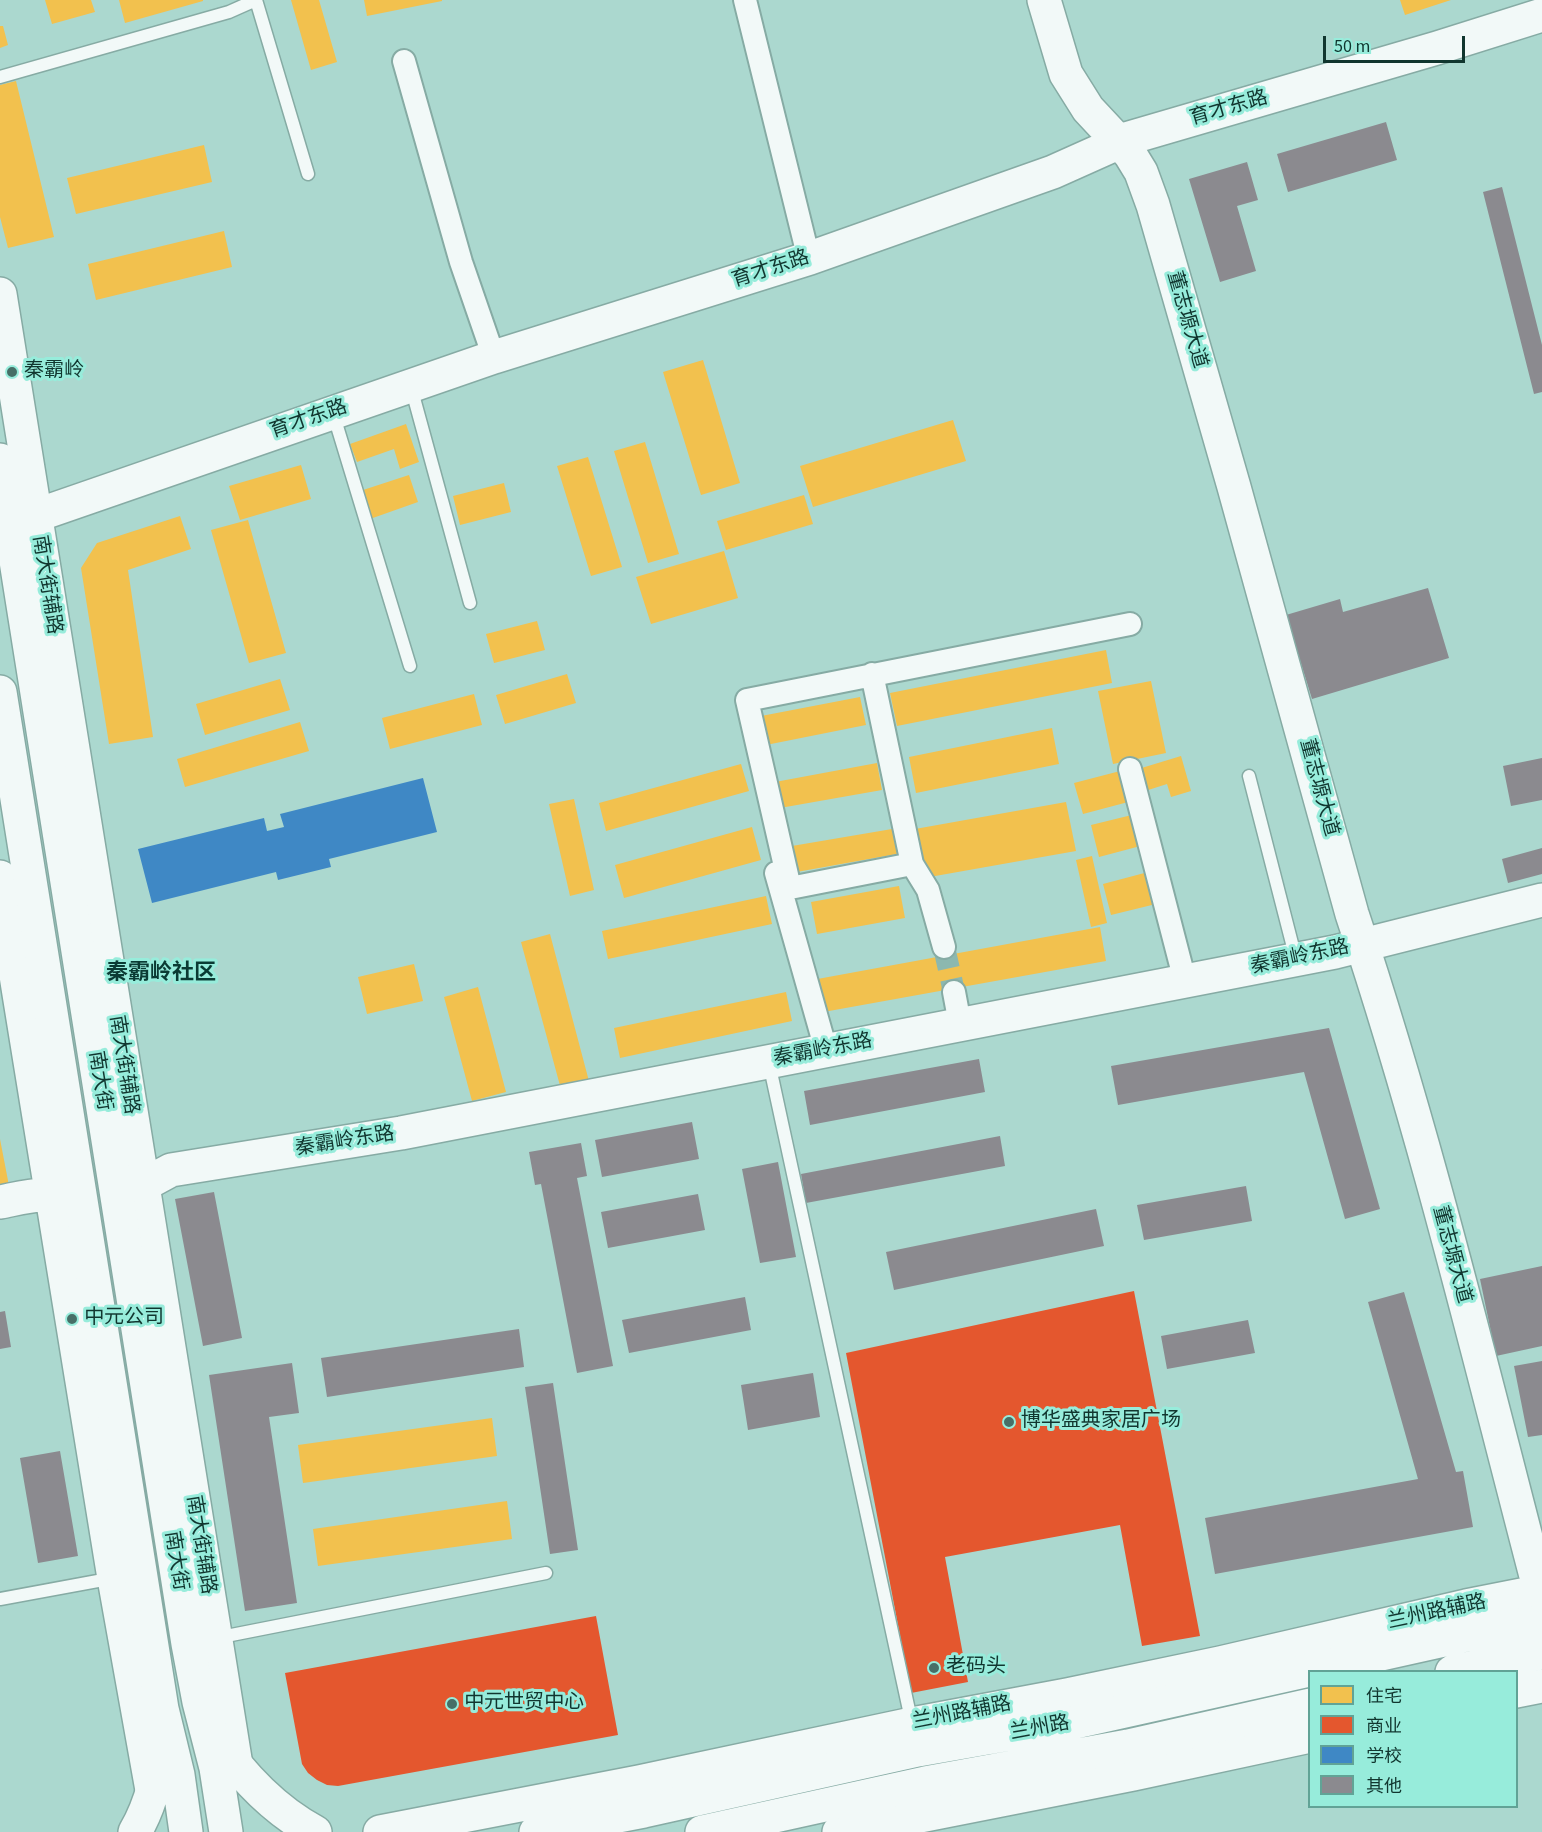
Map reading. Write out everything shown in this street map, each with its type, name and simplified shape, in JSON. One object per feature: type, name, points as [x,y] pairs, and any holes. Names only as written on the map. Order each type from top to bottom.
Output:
[{"type":"street","points":[[745,0],[806,247]]},
{"type":"street","name":"董志塬大道","points":[[1044,0],[1066,74],[1088,109],[1138,148],[1150,168],[1163,203],[1367,940],[1542,1601]]},
{"type":"street","name":"董志塬大道","points":[[1055,0],[1076,70],[1087,90],[1120,136]]},
{"type":"street","name":"育才东路","points":[[14,516],[490,346],[806,247],[1120,136],[1542,3]]},
{"type":"street","name":"育才东路","points":[[14,516],[505,354],[810,258],[1053,172],[1120,136],[1437,48],[1542,15]]},
{"type":"street","points":[[404,61],[461,262],[490,346]]},
{"type":"street","name":"南大街辅路","points":[[0,294],[14,516],[140,1174],[236,1765]]},
{"type":"street","name":"南大街","points":[[0,460],[14,516],[109,1146],[199,1702]]},
{"type":"street","points":[[912,864],[790,888],[747,700],[1130,624]]},
{"type":"street","points":[[872,674],[912,864],[928,890],[944,947]]},
{"type":"street","name":"南大街","points":[[0,692],[162,1708]]},
{"type":"street","points":[[744,754],[824,1046]]},
{"type":"street","points":[[1130,769],[1184,977]]},
{"type":"street","points":[[0,877],[114,1578],[152,1790]]},
{"type":"street","name":"秦霸岭东路","points":[[1367,940],[1542,891]]},
{"type":"street","name":"秦霸岭东路","points":[[121,1220],[140,1174],[158,1176],[171,1170],[401,1133],[824,1046],[958,1011],[1184,977],[1295,956],[1542,900]]},
{"type":"street","name":"董志塬大道","points":[[1367,940],[1439,1169],[1542,1560]]},
{"type":"street","points":[[109,1146],[140,1174]]},
{"type":"street","points":[[0,1202],[36,1196],[51,1190],[73,1156]]},
{"type":"street","points":[[0,1194],[51,1190],[75,1206],[83,1217]]},
{"type":"street","name":"兰州路","points":[[1310,1670],[1467,1635],[1542,1601]]},
{"type":"street","points":[[1457,1670],[1542,1653]]},
{"type":"street","name":"兰州路","points":[[536,1832],[644,1811],[915,1737],[1068,1724],[1308,1670]]},
{"type":"street","points":[[1518,1691],[1542,1686]]},
{"type":"street","points":[[199,1702],[212,1733],[255,1788],[315,1832]]},
{"type":"street","points":[[199,1702],[216,1768],[226,1832]]},
{"type":"street","name":"兰州路","points":[[702,1832],[925,1783],[1128,1746],[1308,1705]]},
{"type":"street","points":[[135,1832],[152,1790],[162,1738],[162,1708]]},
{"type":"street","points":[[162,1708],[178,1776],[186,1832]]},
{"type":"street","points":[[839,1832],[1134,1774],[1308,1736]]},
{"type":"street","name":"兰州路辅路","points":[[380,1832],[639,1782],[915,1737]]},
{"type":"lane","points":[[0,76],[229,12],[256,0],[308,174]]},
{"type":"lane","points":[[411,385],[470,603]]},
{"type":"lane","points":[[333,412],[410,666]]},
{"type":"lane","points":[[1249,776],[1295,956]]},
{"type":"lane","points":[[767,1057],[915,1737]]},
{"type":"lane","points":[[215,1639],[546,1573]]},
{"type":"lane","points":[[0,1599],[114,1578]]},
{"type":"building: 住宅","points":[[45,0],[91,0],[95,12],[52,24]]},
{"type":"building: 住宅","points":[[119,0],[203,0],[203,1],[125,23]]},
{"type":"building: 住宅","points":[[291,0],[319,0],[337,62],[311,70]]},
{"type":"building: 住宅","points":[[364,0],[442,0],[442,1],[367,16]]},
{"type":"building: 住宅","points":[[1400,0],[1451,0],[1405,15]]},
{"type":"building: 住宅","points":[[0,26],[3,26],[8,45],[0,48]]},
{"type":"building: 住宅","points":[[16,81],[54,237],[8,248],[0,217],[0,85]]},
{"type":"building: 住宅","points":[[204,145],[212,182],[76,214],[67,178]]},
{"type":"building: 住宅","points":[[224,231],[232,267],[96,300],[88,264]]},
{"type":"building: 住宅","points":[[703,360],[740,483],[701,495],[663,372]]},
{"type":"building: 住宅","points":[[953,420],[966,461],[813,507],[800,466]]},
{"type":"building: 住宅","points":[[406,424],[419,462],[400,469],[394,449],[357,462],[350,444]]},
{"type":"building: 住宅","points":[[645,442],[679,554],[648,563],[614,451]]},
{"type":"building: 住宅","points":[[588,457],[622,567],[591,576],[557,466]]},
{"type":"building: 住宅","points":[[301,465],[311,499],[240,520],[229,486]]},
{"type":"building: 住宅","points":[[409,475],[418,502],[370,519],[360,491]]},
{"type":"building: 住宅","points":[[504,483],[511,512],[460,525],[453,496]]},
{"type":"building: 住宅","points":[[804,495],[813,524],[726,550],[717,521]]},
{"type":"building: 住宅","points":[[180,516],[191,549],[128,570],[153,737],[109,744],[81,568],[97,543]]},
{"type":"building: 住宅","points":[[248,520],[286,653],[249,663],[211,530]]},
{"type":"building: 住宅","points":[[724,551],[738,598],[651,624],[636,577]]},
{"type":"building: 住宅","points":[[537,621],[545,650],[494,663],[486,634]]},
{"type":"building: 住宅","points":[[1106,650],[1112,683],[897,726],[890,693]]},
{"type":"building: 住宅","points":[[567,674],[576,703],[505,724],[496,695]]},
{"type":"building: 住宅","points":[[280,679],[290,710],[205,735],[196,704]]},
{"type":"building: 住宅","points":[[1151,681],[1166,753],[1113,764],[1098,691]]},
{"type":"building: 住宅","points":[[474,694],[482,725],[390,749],[382,718]]},
{"type":"building: 住宅","points":[[860,697],[866,725],[761,746],[756,717]]},
{"type":"building: 住宅","points":[[300,722],[309,751],[185,787],[177,759]]},
{"type":"building: 住宅","points":[[1052,728],[1059,764],[916,793],[909,757]]},
{"type":"building: 住宅","points":[[1181,756],[1191,791],[1171,797],[1167,784],[1142,792],[1135,770]]},
{"type":"building: 住宅","points":[[877,763],[882,790],[780,808],[775,782]]},
{"type":"building: 住宅","points":[[741,764],[749,791],[606,831],[599,803]]},
{"type":"building: 住宅","points":[[1124,770],[1132,801],[1083,814],[1074,783]]},
{"type":"building: 住宅","points":[[574,799],[594,890],[570,896],[549,804]]},
{"type":"building: 住宅","points":[[1066,802],[1076,851],[924,878],[915,829]]},
{"type":"building: 住宅","points":[[1140,813],[1148,844],[1099,857],[1091,825]]},
{"type":"building: 住宅","points":[[752,827],[761,860],[624,898],[615,865]]},
{"type":"building: 住宅","points":[[892,829],[897,854],[791,873],[786,847]]},
{"type":"building: 住宅","points":[[1092,856],[1107,923],[1091,927],[1076,860]]},
{"type":"building: 住宅","points":[[1152,871],[1160,903],[1111,915],[1103,884]]},
{"type":"building: 住宅","points":[[899,886],[905,918],[817,934],[811,902]]},
{"type":"building: 住宅","points":[[766,896],[772,924],[608,959],[602,931]]},
{"type":"building: 住宅","points":[[1100,927],[1106,961],[818,1013],[812,980]]},
{"type":"building: 住宅","points":[[550,934],[590,1085],[562,1093],[521,942]]},
{"type":"building: 住宅","points":[[414,964],[423,1001],[367,1014],[358,977]]},
{"type":"building: 住宅","points":[[478,987],[506,1092],[472,1101],[444,997]]},
{"type":"building: 住宅","points":[[786,992],[792,1021],[620,1058],[614,1028]]},
{"type":"building: 住宅","points":[[0,1139],[10,1191],[0,1192]]},
{"type":"building: 住宅","points":[[492,1418],[497,1456],[303,1483],[298,1445]]},
{"type":"building: 住宅","points":[[507,1501],[512,1539],[318,1566],[313,1529]]},
{"type":"building: 商业","name":"博华盛典家居广场","points":[[1134,1291],[1200,1636],[1142,1646],[1120,1525],[945,1557],[968,1682],[911,1693],[846,1353]]},
{"type":"building: 商业","name":"中元世贸中心","points":[[596,1616],[618,1735],[338,1786],[327,1785],[317,1780],[302,1764],[285,1673]]},
{"type":"building: 学校","points":[[423,778],[437,832],[329,859],[331,867],[278,880],[276,872],[152,903],[138,849],[264,818],[267,831],[284,827],[280,814]]},
{"type":"building: 其他","points":[[1386,122],[1397,160],[1288,192],[1277,154]]},
{"type":"building: 其他","points":[[1247,162],[1258,200],[1237,206],[1256,271],[1220,282],[1189,179]]},
{"type":"building: 其他","points":[[1502,187],[1542,345],[1542,392],[1534,394],[1483,192]]},
{"type":"building: 其他","points":[[1428,588],[1449,658],[1312,699],[1286,615],[1340,599],[1343,612]]},
{"type":"building: 其他","points":[[1542,758],[1542,800],[1511,806],[1503,766]]},
{"type":"building: 其他","points":[[1542,848],[1542,874],[1508,883],[1502,859]]},
{"type":"building: 其他","points":[[1329,1028],[1380,1209],[1345,1219],[1304,1072],[1118,1105],[1111,1066]]},
{"type":"building: 其他","points":[[979,1059],[985,1092],[810,1125],[804,1091]]},
{"type":"building: 其他","points":[[692,1122],[699,1159],[602,1177],[595,1140]]},
{"type":"building: 其他","points":[[1000,1136],[1005,1166],[806,1203],[801,1174]]},
{"type":"building: 其他","points":[[581,1143],[587,1176],[577,1178],[613,1366],[577,1373],[541,1184],[535,1185],[529,1152]]},
{"type":"building: 其他","points":[[778,1162],[796,1257],[760,1263],[742,1169]]},
{"type":"building: 其他","points":[[1246,1186],[1252,1221],[1144,1240],[1137,1205]]},
{"type":"building: 其他","points":[[214,1192],[242,1338],[203,1346],[175,1199]]},
{"type":"building: 其他","points":[[698,1194],[705,1230],[608,1248],[601,1212]]},
{"type":"building: 其他","points":[[1096,1209],[1104,1246],[894,1290],[886,1252]]},
{"type":"building: 其他","points":[[1542,1266],[1542,1346],[1496,1356],[1480,1279]]},
{"type":"building: 其他","points":[[1404,1292],[1456,1472],[1463,1471],[1473,1527],[1215,1574],[1205,1518],[1418,1479],[1368,1302]]},
{"type":"building: 其他","points":[[745,1297],[751,1330],[629,1353],[622,1320]]},
{"type":"building: 其他","points":[[5,1311],[11,1347],[0,1349],[0,1312]]},
{"type":"building: 其他","points":[[1248,1320],[1255,1353],[1167,1369],[1161,1336]]},
{"type":"building: 其他","points":[[519,1329],[524,1367],[327,1397],[321,1358]]},
{"type":"building: 其他","points":[[1542,1361],[1542,1435],[1528,1437],[1514,1366]]},
{"type":"building: 其他","points":[[292,1363],[299,1413],[269,1417],[297,1603],[245,1611],[209,1375]]},
{"type":"building: 其他","points":[[813,1373],[820,1417],[748,1430],[741,1385]]},
{"type":"building: 其他","points":[[553,1383],[578,1550],[550,1554],[525,1387]]},
{"type":"building: 其他","points":[[60,1451],[78,1556],[38,1563],[20,1458]]},
{"type":"tunnel","points":[[944,947],[954,992]]},
{"type":"place","name":"秦霸岭","points":[[12,372]]},
{"type":"place","name":"中元公司","points":[[72,1319]]},
{"type":"place","name":"博华盛典家居广场","points":[[1009,1422]]},
{"type":"place","name":"老码头","points":[[934,1668]]},
{"type":"place","name":"中元世贸中心","points":[[452,1704]]},
{"type":"district","name":"秦霸岭社区","points":[[161,974]]}]
